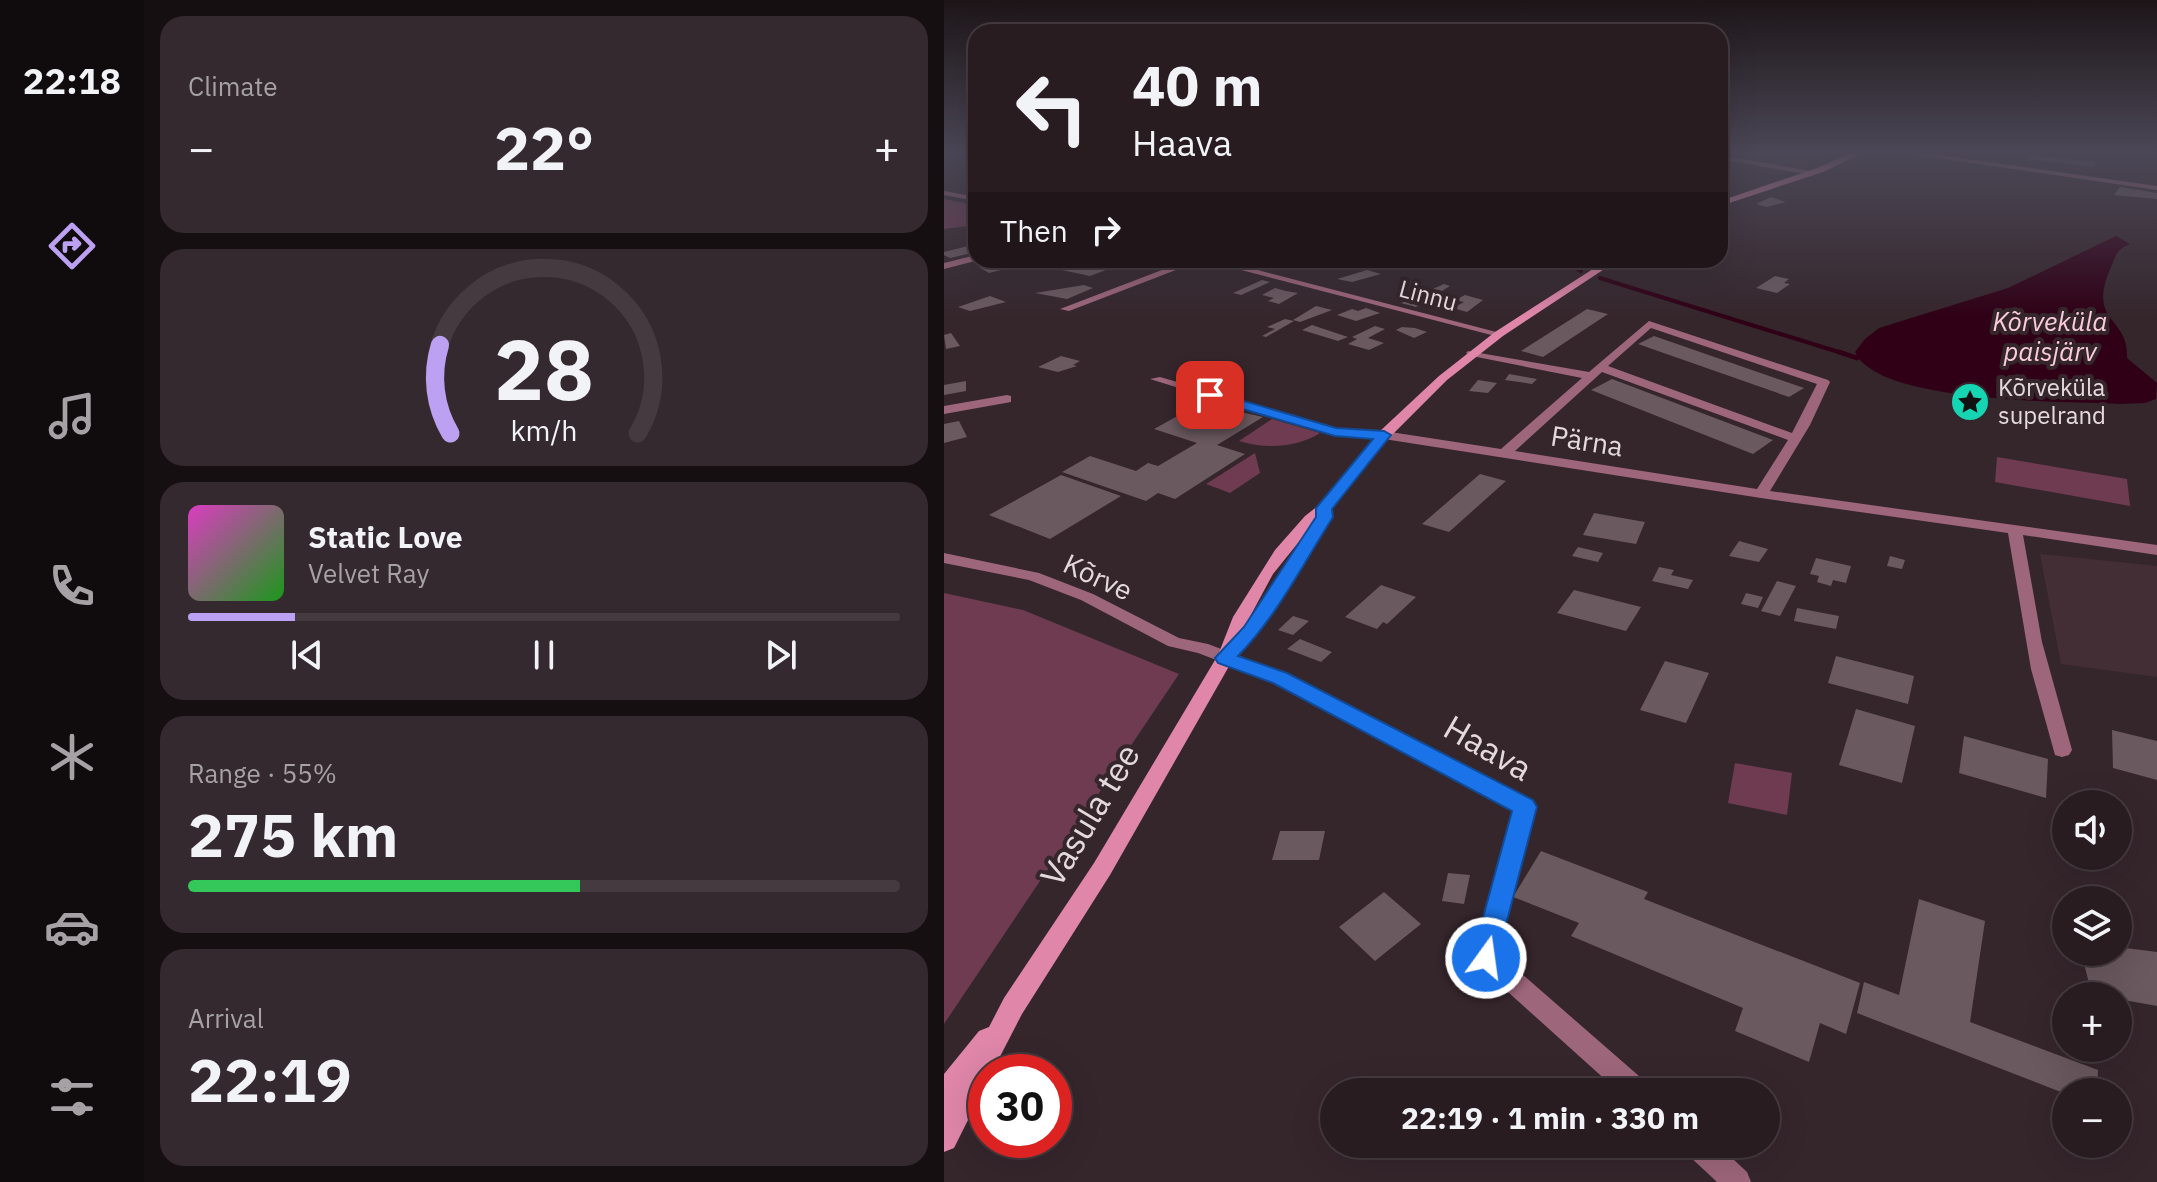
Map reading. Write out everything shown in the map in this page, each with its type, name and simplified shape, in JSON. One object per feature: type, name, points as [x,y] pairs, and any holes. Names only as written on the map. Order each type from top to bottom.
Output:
[{"type":"street","points":[[944,266],[968,260]]},
{"type":"street","points":[[1065,309],[1175,268]]},
{"type":"street","name":"Linnu","points":[[1239,268],[1499,334]]},
{"type":"street","name":"Vasula tee","points":[[944,1095],[1013,1006],[1102,869],[1225,658],[1232,632],[1267,575],[1314,515],[1324,508],[1384,435],[1472,353],[1601,268]]},
{"type":"street","points":[[1504,454],[1649,324],[1824,382],[1812,414],[1761,494]]},
{"type":"street","points":[[1472,353],[1596,372],[1794,438]]},
{"type":"street","name":"Pärna","points":[[1156,379],[1335,432],[1384,435],[1761,494],[2157,550]]},
{"type":"street","points":[[944,410],[1007,399]]},
{"type":"street","points":[[2015,531],[2026,610],[2047,702],[2062,750]]},
{"type":"street","name":"Kõrve","points":[[944,558],[1033,576],[1087,597],[1174,642],[1202,648],[1225,658]]},
{"type":"street","name":"Haava","points":[[1225,658],[1280,678],[1525,807],[1486,958],[1622,1078]]},
{"type":"street","name":"Vasula tee","points":[[944,1138],[1013,1006]]},
{"type":"street","points":[[1712,1158],[1737,1182]]},
{"type":"shaded area","points":[[944,206],[968,206],[968,226],[944,229]]},
{"type":"shaded area","points":[[1272,419],[1320,433],[1301,442],[1280,446],[1239,441]]},
{"type":"shaded area","points":[[1255,453],[1260,473],[1230,493],[1206,484]]},
{"type":"shaded area","points":[[1997,457],[2127,479],[2130,506],[1995,482]]},
{"type":"shaded area","points":[[2040,554],[2157,566],[2157,677],[2061,664]]},
{"type":"shaded area","points":[[944,593],[1023,610],[1179,674],[944,1024]]},
{"type":"shaded area","points":[[1735,763],[1792,773],[1787,815],[1728,803]]},
{"type":"water","name":"Kõrveküla paisjärv","points":[[2116,236],[2130,244],[2116,256],[2103,299],[2110,318],[2122,334],[2127,358],[2157,383],[2156,399],[2145,403],[2120,404],[2059,402],[1935,391],[1899,382],[1871,369],[1855,352],[1879,328],[2008,288]]},
{"type":"building","points":[[968,246],[968,254],[950,258],[944,252]]},
{"type":"building","points":[[981,268],[1009,268],[989,273]]},
{"type":"building","points":[[1069,268],[1111,268],[1090,276],[1062,270]]},
{"type":"building","points":[[1367,270],[1381,274],[1352,282],[1337,279]]},
{"type":"building","points":[[1775,276],[1789,279],[1784,283],[1790,284],[1777,293],[1756,288]]},
{"type":"building","points":[[1262,280],[1270,282],[1241,295],[1233,293]]},
{"type":"building","points":[[1444,284],[1450,286],[1416,307],[1401,303]]},
{"type":"building","points":[[1084,285],[1093,288],[1067,299],[1035,293]]},
{"type":"building","points":[[1275,288],[1298,293],[1279,304],[1268,301],[1274,298],[1262,295]]},
{"type":"building","points":[[1465,295],[1483,300],[1467,312],[1453,308],[1464,302],[1455,300]]},
{"type":"building","points":[[990,296],[1006,302],[970,311],[958,307]]},
{"type":"building","points":[[1316,306],[1332,310],[1300,322],[1293,320]]},
{"type":"building","points":[[1366,308],[1380,313],[1356,321],[1337,315],[1352,309],[1358,311]]},
{"type":"building","points":[[1587,309],[1608,314],[1543,357],[1521,351]]},
{"type":"building","points":[[1285,319],[1294,321],[1266,337],[1262,336],[1275,329],[1267,327]]},
{"type":"building","points":[[1312,325],[1348,337],[1338,341],[1302,330]]},
{"type":"building","points":[[1375,326],[1385,329],[1368,338],[1384,343],[1369,350],[1348,344],[1357,339],[1352,337]]},
{"type":"building","points":[[1402,327],[1427,332],[1414,338],[1396,330]]},
{"type":"building","points":[[951,333],[960,346],[946,349],[944,335]]},
{"type":"building","points":[[1654,336],[1804,388],[1789,397],[1638,344]]},
{"type":"building","points":[[1061,356],[1080,361],[1073,365],[1077,366],[1058,372],[1038,367]]},
{"type":"building","points":[[1509,374],[1537,379],[1532,384],[1505,380]]},
{"type":"building","points":[[1612,379],[1773,440],[1753,454],[1591,390]]},
{"type":"building","points":[[1478,380],[1497,383],[1488,393],[1469,391]]},
{"type":"building","points":[[966,381],[966,391],[944,395],[944,385]]},
{"type":"building","points":[[1201,403],[1263,417],[1217,445],[1245,454],[1175,499],[1158,493],[1146,501],[1062,472],[1090,456],[1136,471],[1148,463],[1158,466],[1197,443],[1154,429]]},
{"type":"building","points":[[959,421],[967,437],[944,443],[944,424]]},
{"type":"building","points":[[1480,474],[1506,481],[1449,532],[1422,524]]},
{"type":"building","points":[[1061,475],[1121,496],[1050,539],[989,515]]},
{"type":"building","points":[[1594,513],[1645,522],[1636,544],[1583,535]]},
{"type":"building","points":[[1739,541],[1768,549],[1759,562],[1729,556]]},
{"type":"building","points":[[1578,547],[1603,553],[1598,562],[1572,556]]},
{"type":"building","points":[[1890,556],[1905,560],[1902,569],[1887,566]]},
{"type":"building","points":[[1816,558],[1851,566],[1846,583],[1833,580],[1831,586],[1817,582],[1819,576],[1810,574]]},
{"type":"building","points":[[1659,567],[1674,570],[1671,575],[1693,580],[1688,589],[1652,581]]},
{"type":"building","points":[[1777,581],[1796,586],[1780,616],[1761,611]]},
{"type":"building","points":[[1381,585],[1416,597],[1387,624],[1383,622],[1377,629],[1345,617]]},
{"type":"building","points":[[1574,590],[1641,607],[1626,631],[1557,613]]},
{"type":"building","points":[[1746,593],[1763,597],[1758,608],[1741,604]]},
{"type":"building","points":[[1797,608],[1839,616],[1836,629],[1794,621]]},
{"type":"building","points":[[1293,616],[1309,621],[1293,635],[1278,630]]},
{"type":"building","points":[[1300,639],[1332,652],[1321,662],[1287,649]]},
{"type":"building","points":[[1836,656],[1914,676],[1908,704],[1828,683]]},
{"type":"building","points":[[1665,661],[1709,673],[1686,723],[1640,710]]},
{"type":"building","points":[[1856,709],[1915,726],[1902,783],[1839,765]]},
{"type":"building","points":[[2112,730],[2157,741],[2157,780],[2113,768]]},
{"type":"building","points":[[1964,736],[2048,759],[2046,798],[1959,773]]},
{"type":"building","points":[[1280,831],[1325,831],[1319,860],[1272,860]]},
{"type":"building","points":[[1541,851],[1648,892],[1644,899],[1860,983],[1846,1034],[1820,1023],[1809,1062],[1735,1031],[1743,1008],[1571,936],[1579,923],[1513,897]]},
{"type":"building","points":[[1448,873],[1470,875],[1464,904],[1442,901]]},
{"type":"building","points":[[1384,892],[1421,924],[1375,961],[1339,927]]},
{"type":"building","points":[[1919,899],[1985,921],[1970,1022],[2052,1053],[2052,1062],[2077,1062],[2098,1070],[2098,1078],[2052,1078],[2052,1089],[1857,1013],[1864,982],[1899,995]]},
{"type":"building","points":[[2132,949],[2157,952],[2157,1006],[2132,1002],[2132,982],[2089,982],[2085,966],[2132,966]]},
{"type":"waterway","points":[[1576,268],[1581,271]]},
{"type":"waterway","points":[[1600,278],[1845,354]]},
{"type":"waterway","points":[[1839,352],[1845,354]]},
{"type":"waterway","points":[[1845,354],[1857,358]]},
{"type":"place","name":"Kõrveküla supelrand","points":[[1970,402]]},
{"type":"route","points":[[1210,395],[1335,432],[1384,435],[1324,508],[1324,517],[1269,605],[1251,631],[1225,658],[1280,678],[1357,716],[1525,807],[1486,958]]}]
